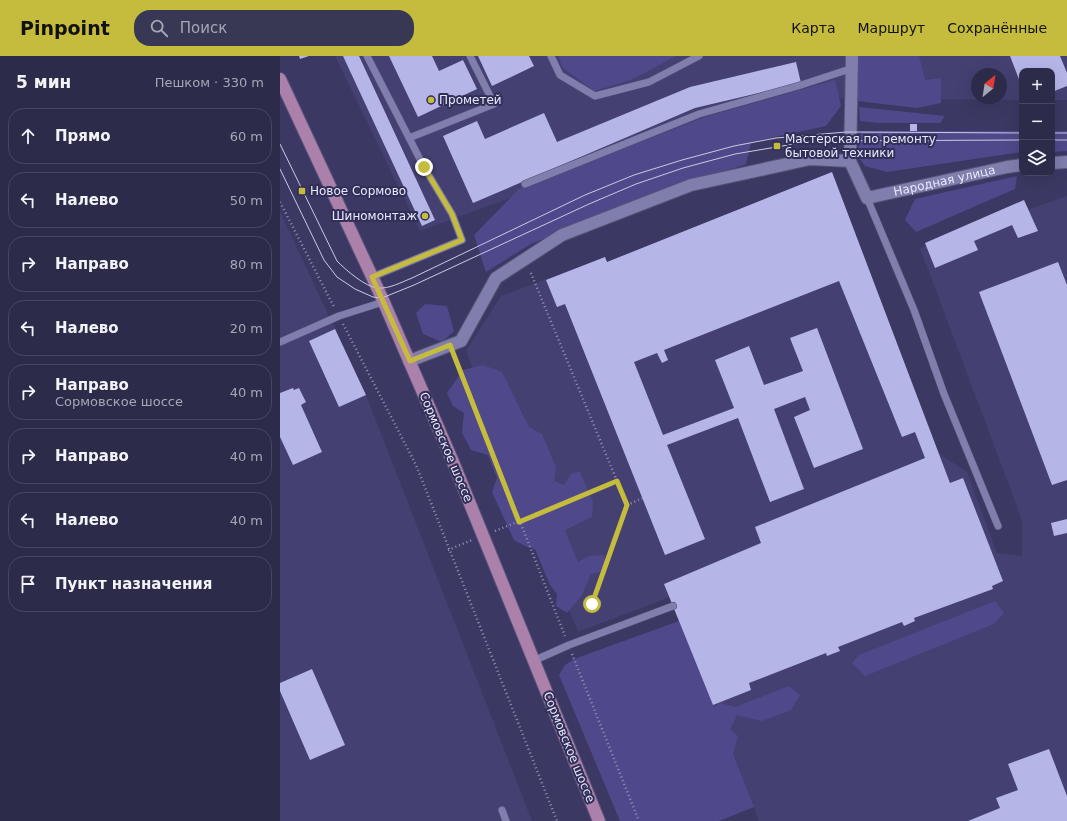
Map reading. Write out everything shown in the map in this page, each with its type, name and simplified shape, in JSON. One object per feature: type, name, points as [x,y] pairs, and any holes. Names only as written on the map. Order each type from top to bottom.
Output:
[{"type":"main road","name":"Сормовское шоссе","points":[[280,79],[410,361],[456,468],[599,821]]},
{"type":"street","points":[[852,62],[850,161],[867,198]]},
{"type":"street","points":[[410,361],[460,341],[496,278],[562,235],[691,185],[810,159],[850,161]]},
{"type":"street","points":[[1055,163],[1067,162]]},
{"type":"street","name":"Народная улица","points":[[867,198],[1007,167],[1019,166]]},
{"type":"lane","points":[[367,56],[409,138],[452,214],[462,240],[372,277]]},
{"type":"lane","points":[[409,138],[494,104],[470,56]]},
{"type":"lane","points":[[551,56],[560,75],[595,96],[649,82],[699,56]]},
{"type":"lane","points":[[525,184],[699,114],[798,86],[852,62]]},
{"type":"lane","points":[[867,198],[914,310],[944,394],[998,526]]},
{"type":"lane","points":[[280,342],[339,316],[383,302]]},
{"type":"lane","points":[[533,661],[569,645],[673,606]]},
{"type":"lane","points":[[502,810],[506,821]]},
{"type":"path","points":[[280,202],[416,466],[557,821]]},
{"type":"path","points":[[525,259],[627,505],[592,604]]},
{"type":"path","points":[[450,345],[639,821]]},
{"type":"path","points":[[519,522],[617,481]]},
{"type":"path","points":[[627,505],[643,498]]},
{"type":"shaded area","points":[[335,56],[1067,56],[1067,100],[1055,100],[1055,68],[1019,68],[1019,100],[1007,100],[1007,68],[971,68],[971,100],[782,98],[420,231]]},
{"type":"shaded area","points":[[558,56],[676,56],[633,79],[595,91],[563,68]]},
{"type":"shaded area","points":[[857,56],[919,56],[925,80],[941,78],[941,103],[917,108],[857,101]]},
{"type":"shaded area","points":[[835,80],[841,106],[826,126],[751,142],[746,164],[617,208],[531,244],[486,272],[474,235],[519,189],[705,117]]},
{"type":"shaded area","points":[[859,107],[945,116],[940,123],[879,123],[860,121]]},
{"type":"shaded area","points":[[861,131],[1019,131],[1019,152],[887,172],[865,166],[857,155]]},
{"type":"shaded area","points":[[1055,131],[1067,131],[1067,151],[1055,152]]},
{"type":"shaded area","points":[[832,172],[938,453],[967,472],[997,553],[1022,556],[1022,520],[920,248],[1067,196],[1067,821],[759,821],[670,597],[578,632],[466,351],[501,296],[605,257],[607,262]]},
{"type":"shaded area","points":[[1017,176],[1015,189],[916,232],[905,220],[915,199]]},
{"type":"shaded area","points":[[280,212],[366,395],[532,821],[280,821]]},
{"type":"shaded area","points":[[425,304],[447,306],[454,331],[442,342],[423,334],[416,313]]},
{"type":"shaded area","points":[[483,365],[502,372],[529,427],[542,434],[556,467],[554,481],[564,485],[572,473],[580,472],[593,502],[592,517],[565,530],[578,562],[589,556],[604,555],[606,570],[591,574],[582,595],[567,613],[556,606],[557,594],[550,585],[535,549],[514,540],[492,492],[497,478],[488,455],[471,450],[462,433],[464,413],[453,406],[447,393],[463,370]]},
{"type":"shaded area","points":[[995,601],[1004,613],[994,624],[865,676],[852,663],[859,655]]},
{"type":"shaded area","points":[[679,621],[714,707],[720,703],[735,707],[789,686],[800,695],[791,710],[762,721],[737,715],[730,729],[738,736],[733,754],[754,807],[719,821],[620,821],[559,675],[565,665],[574,659]]},
{"type":"building","points":[[299,56],[309,56],[300,59]]},
{"type":"building","points":[[343,56],[359,56],[435,220],[422,226]]},
{"type":"building","points":[[389,56],[432,56],[439,71],[463,60],[477,89],[418,117]]},
{"type":"building","points":[[478,56],[529,56],[534,66],[492,86]]},
{"type":"building","points":[[1010,56],[1060,56],[1067,73],[1067,86],[1055,91],[1055,68],[1019,68],[1019,79]]},
{"type":"building","points":[[796,62],[801,83],[695,108],[473,203],[443,136],[477,121],[485,139],[544,113],[557,142],[690,87]]},
{"type":"building","points":[[910,124],[917,124],[917,131],[910,131]]},
{"type":"building","points":[[832,172],[950,483],[963,478],[1003,581],[992,586],[993,589],[914,618],[915,621],[904,626],[902,622],[838,647],[840,651],[827,656],[826,653],[749,683],[751,690],[713,705],[664,584],[761,543],[755,527],[925,458],[915,432],[902,437],[839,281],[664,350],[668,360],[662,363],[657,353],[634,362],[663,435],[734,408],[715,360],[749,346],[764,385],[803,371],[790,338],[817,328],[863,449],[814,468],[794,417],[810,410],[805,397],[774,409],[804,489],[770,502],[738,418],[667,445],[705,539],[665,555],[565,304],[557,307],[546,280],[605,257],[607,262]]},
{"type":"building","points":[[1024,200],[1038,231],[1018,238],[1012,225],[974,241],[978,250],[935,268],[925,243]]},
{"type":"building","points":[[1058,262],[1067,285],[1067,480],[1052,485],[979,292]]},
{"type":"building","points":[[335,329],[366,395],[339,407],[309,341]]},
{"type":"building","points":[[293,388],[294,390],[299,388],[306,402],[301,405],[322,452],[293,465],[280,437],[280,393]]},
{"type":"building","points":[[1067,519],[1067,533],[1054,536],[1051,523]]},
{"type":"building","points":[[312,669],[345,745],[310,760],[280,691],[280,683]]},
{"type":"building","points":[[1049,749],[1067,796],[1067,821],[968,821],[1000,808],[996,798],[1018,790],[1008,764]]},
{"type":"tram line","points":[[280,144],[337,261],[350,273],[367,285],[382,288],[395,285],[412,278],[585,195],[634,175],[734,146],[776,138],[846,132],[1019,133]]},
{"type":"tram line","points":[[1055,133],[1067,133]]},
{"type":"tram line","points":[[280,169],[324,260],[337,277],[355,289],[373,297],[382,298],[414,285],[589,204],[636,184],[683,168],[735,154],[812,141],[1019,140]]},
{"type":"tram line","points":[[1055,140],[1067,140]]},
{"type":"place","name":"Прометей","points":[[431,100]]},
{"type":"place","name":"Мастерская по ремонту бытовой техники","points":[[777,146]]},
{"type":"place","name":"Новое Сормово","points":[[302,191]]},
{"type":"place","name":"Шиномонтаж","points":[[425,216]]},
{"type":"route","points":[[424,167],[452,214],[462,240],[372,277],[410,361],[450,345],[519,522],[617,481],[627,505],[592,604]]}]
